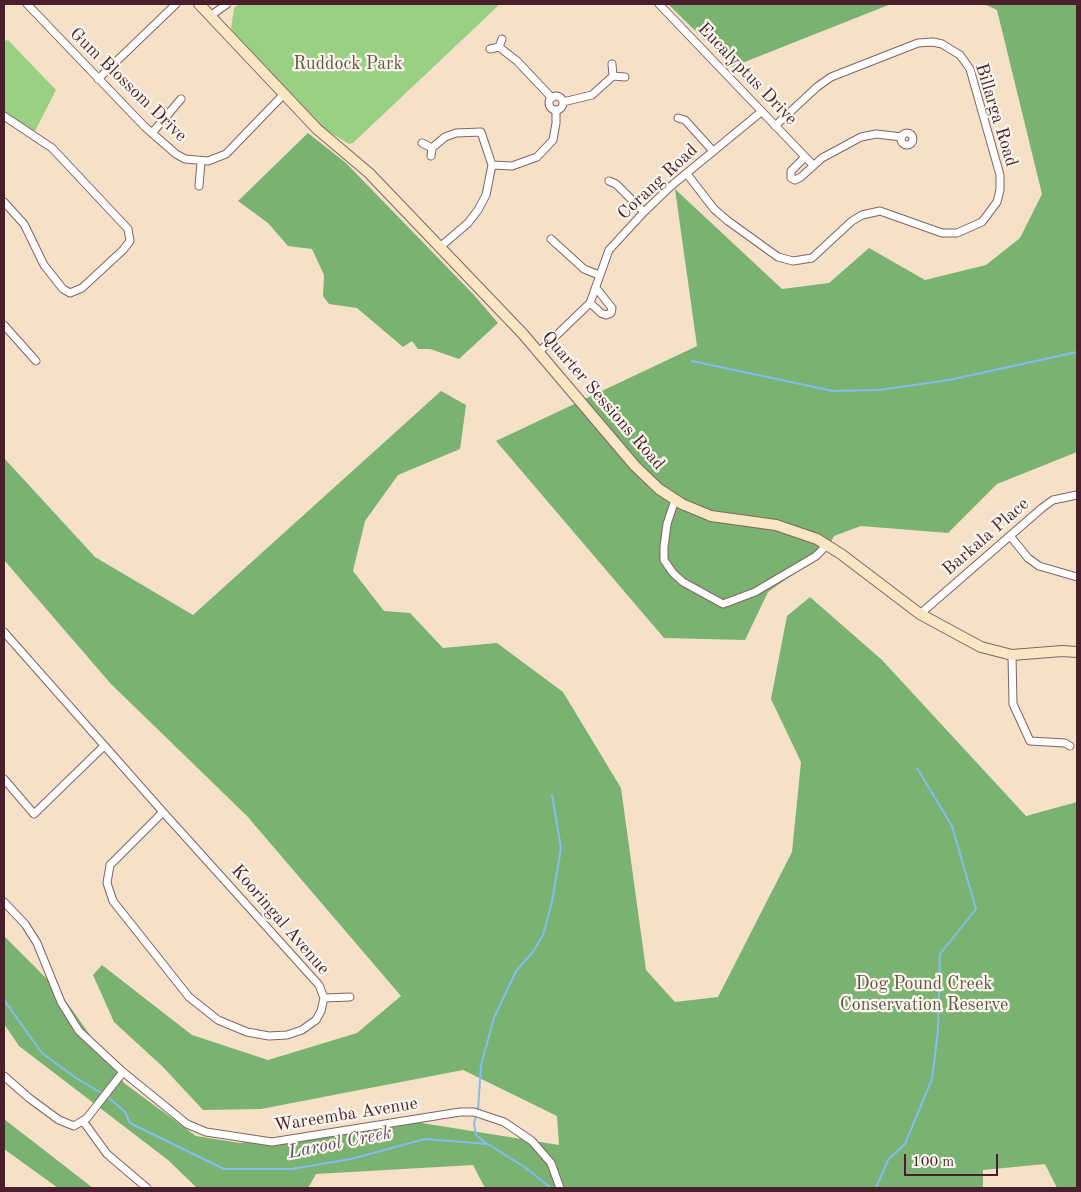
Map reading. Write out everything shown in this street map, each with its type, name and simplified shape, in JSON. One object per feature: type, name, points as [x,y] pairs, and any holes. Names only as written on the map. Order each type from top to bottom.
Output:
[{"type":"main road","name":"Quarter Sessions Road","points":[[199,4],[318,129],[364,168],[539,352],[642,474],[675,500],[711,516],[788,527],[827,545],[920,614],[981,647],[1012,655],[1062,651],[1077,652]]},
{"type":"street","name":"Gum Blossom Drive","points":[[27,4],[152,133],[176,154],[185,159],[201,162]]},
{"type":"street","points":[[98,79],[176,4]]},
{"type":"street","points":[[210,16],[227,4]]},
{"type":"street","name":"Eucalyptus Drive","points":[[659,4],[813,165]]},
{"type":"street","points":[[499,47],[502,39]]},
{"type":"street","name":"Billarga Road","points":[[687,174],[714,209],[728,221],[778,257],[793,261],[812,258],[852,221],[862,215],[880,212],[942,233],[957,233],[982,222],[997,202],[1000,190],[1000,174],[970,69],[960,55],[942,44],[933,42],[918,43],[831,77],[817,87],[775,126]]},
{"type":"street","points":[[490,49],[499,47]]},
{"type":"street","points":[[499,47],[523,67],[552,98]]},
{"type":"street","points":[[612,64],[613,76]]},
{"type":"street","points":[[563,102],[592,96],[613,76],[625,77]]},
{"type":"street","points":[[198,186],[201,162],[214,160],[226,154],[284,94]]},
{"type":"street","points":[[552,98],[558,97],[563,102]]},
{"type":"street","points":[[552,98],[550,106],[556,110]]},
{"type":"street","points":[[152,133],[181,99]]},
{"type":"street","points":[[556,110],[561,109],[563,102]]},
{"type":"street","points":[[492,165],[512,166],[537,157],[553,140],[556,110]]},
{"type":"street","name":"Corang Road","points":[[539,352],[590,303],[609,250],[644,212],[713,151],[761,112]]},
{"type":"street","points":[[4,116],[52,148],[128,229],[130,241],[123,250],[82,288],[70,293],[63,289],[44,265],[24,224],[4,202]]},
{"type":"street","points":[[678,118],[685,120],[713,151]]},
{"type":"street","points":[[422,143],[432,152],[450,134],[481,132],[492,165],[486,195],[478,210],[468,223],[440,247]]},
{"type":"street","points":[[805,157],[791,171],[791,178],[798,180],[813,165],[861,137],[876,134],[902,137]]},
{"type":"street","points":[[609,181],[616,184],[644,212]]},
{"type":"street","points":[[551,239],[584,269],[599,275]]},
{"type":"street","points":[[590,303],[601,313],[606,315],[611,313],[612,308],[596,288]]},
{"type":"street","points":[[4,325],[36,361]]},
{"type":"street","name":"Barkala Place","points":[[920,614],[1054,500],[1077,494]]},
{"type":"street","points":[[675,500],[667,524],[664,560],[673,573],[694,590],[723,604],[748,593],[755,592],[816,556],[827,545]]},
{"type":"street","points":[[1011,537],[1028,558],[1039,566],[1077,577]]},
{"type":"street","points":[[744,586],[748,593]]},
{"type":"street","name":"Kooringal Avenue","points":[[4,632],[163,812],[311,973],[319,984],[324,998],[316,1020],[302,1030],[287,1035],[269,1036],[247,1032],[218,1020],[189,997],[113,901],[107,883],[110,865],[163,812]]},
{"type":"street","points":[[1012,655],[1013,704],[1030,741],[1065,743],[1070,746]]},
{"type":"street","points":[[4,779],[34,814],[104,746]]},
{"type":"street","name":"Wareemba Avenue","points":[[4,902],[25,924],[38,943],[61,1002],[88,1040],[123,1072],[187,1124],[206,1132],[245,1140],[272,1142],[295,1140],[460,1112],[488,1115],[504,1122],[532,1141],[551,1163],[560,1188]]},
{"type":"street","points":[[324,998],[350,997]]},
{"type":"street","points":[[4,1076],[29,1098],[63,1122],[74,1126],[83,1121],[123,1072]]},
{"type":"street","points":[[83,1121],[107,1154],[147,1188]]},
{"type":"green space","name":"Ruddock Park","points":[[239,4],[500,4],[353,143],[349,144],[323,128],[231,29],[234,8]]},
{"type":"green space","points":[[668,4],[891,4],[732,67]]},
{"type":"green space","points":[[984,4],[1077,4],[1077,452],[997,484],[948,533],[861,526],[834,536],[827,550],[768,592],[745,640],[664,638],[496,441],[697,346],[675,189],[782,289],[829,283],[869,248],[925,280],[986,265],[1020,238],[1042,194],[997,10]]},
{"type":"green space","points":[[8,40],[56,90],[34,133],[4,114],[4,41]]},
{"type":"green space","points":[[308,133],[346,163],[474,295],[498,323],[459,359],[430,349],[418,349],[412,341],[403,347],[357,308],[329,304],[323,296],[324,275],[312,249],[288,246],[268,223],[238,201]]},
{"type":"green space","name":"Dog Pound Creek Conservation Reserve","points":[[441,391],[466,405],[460,449],[398,475],[365,521],[353,571],[384,611],[410,613],[443,648],[497,643],[563,692],[621,788],[646,970],[675,1002],[718,997],[792,852],[801,762],[771,699],[787,616],[810,597],[882,660],[1026,816],[1077,802],[1077,1188],[1057,1188],[1045,1164],[983,1170],[983,1188],[485,1188],[473,1165],[316,1174],[308,1188],[197,1188],[168,1160],[19,1046],[4,1024],[4,936],[58,990],[124,1083],[196,1136],[240,1143],[403,1120],[559,1145],[557,1116],[463,1070],[261,1109],[203,1110],[163,1067],[114,1022],[93,975],[102,965],[192,1035],[268,1060],[357,1033],[401,996],[247,816],[111,684],[4,560],[4,458],[95,557],[193,615]]},
{"type":"green space","points":[[4,1119],[93,1188],[58,1188],[4,1149]]},
{"type":"waterway","points":[[692,361],[833,391],[879,390],[949,380],[1077,352]]},
{"type":"waterway","points":[[876,1188],[888,1160],[905,1144],[932,1079],[938,1031],[940,954],[976,909],[952,826],[917,768]]},
{"type":"waterway","points":[[478,1110],[481,1065],[494,1018],[516,971],[532,953],[543,935],[552,902],[561,848],[552,795]]},
{"type":"waterway","name":"Larool Creek","points":[[4,1000],[42,1053],[76,1078],[108,1097],[125,1112],[130,1123],[224,1169],[292,1169],[351,1159],[425,1139],[488,1144],[526,1168],[551,1188]]},
{"type":"waterway","points":[[476,1116],[474,1123],[476,1135],[486,1143]]}]
